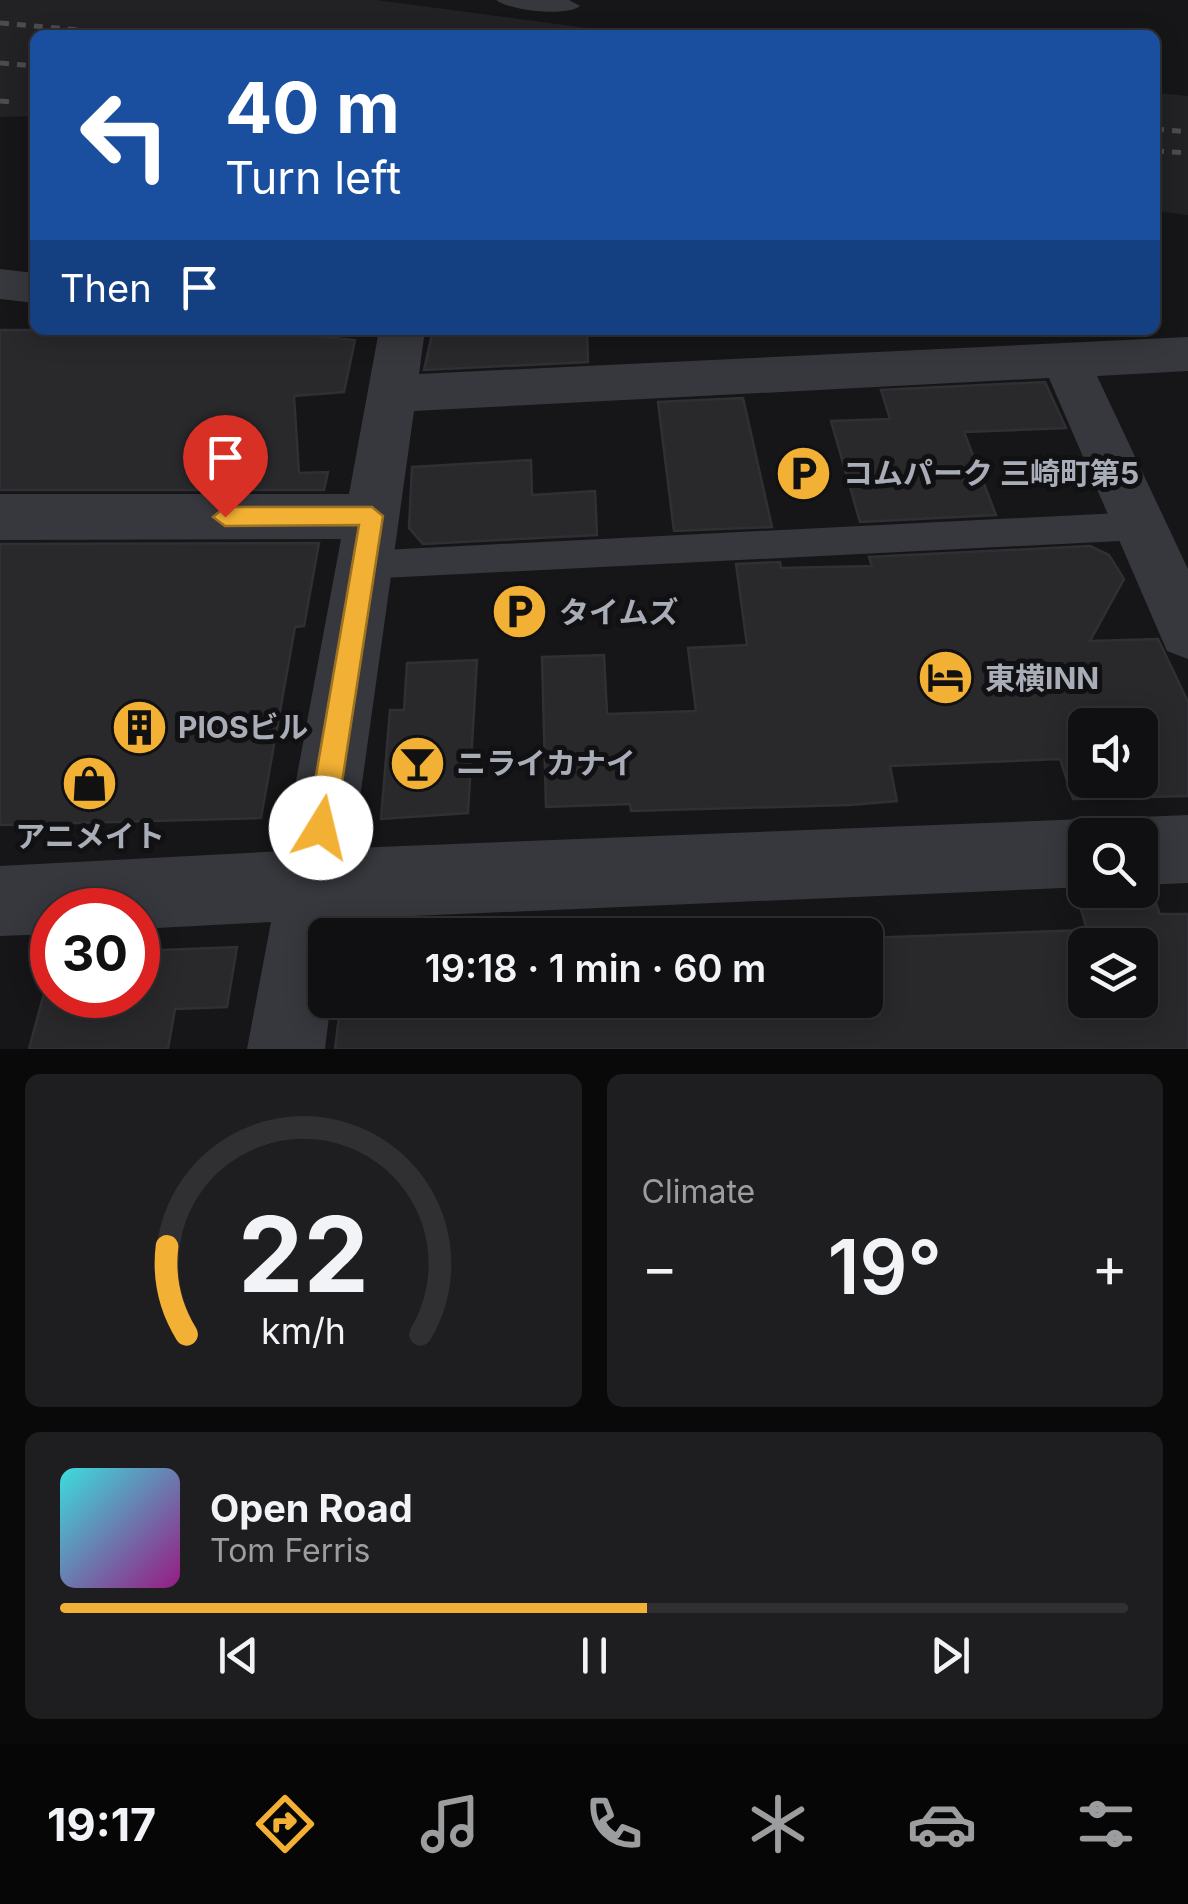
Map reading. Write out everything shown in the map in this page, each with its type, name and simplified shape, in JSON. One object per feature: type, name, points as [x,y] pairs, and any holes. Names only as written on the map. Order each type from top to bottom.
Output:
[{"type":"street","points":[[0,284],[30,287]]},
{"type":"street","points":[[286,1049],[401,335]]},
{"type":"street","points":[[392,394],[1188,354]]},
{"type":"street","points":[[1064,359],[1188,632]]},
{"type":"street","points":[[0,517],[368,541]]},
{"type":"street","points":[[1158,850],[1188,849]]},
{"type":"street","points":[[0,902],[312,884],[1068,854]]},
{"type":"lane","points":[[506,0],[570,6]]},
{"type":"lane","points":[[368,541],[1140,526]]},
{"type":"shaded area","points":[[0,0],[376,0],[602,30],[30,30],[30,116],[0,117]]},
{"type":"shaded area","points":[[1160,93],[1188,96],[1188,215],[1160,212]]},
{"type":"building","points":[[0,330],[30,330],[30,335],[304,335],[355,340],[344,392],[294,396],[299,473],[328,472],[324,490],[0,490]]},
{"type":"building","points":[[432,335],[587,335],[588,362],[424,370]]},
{"type":"building","points":[[1045,382],[1066,428],[964,432],[996,515],[860,522],[831,421],[890,419],[881,390]]},
{"type":"building","points":[[743,398],[772,527],[674,531],[658,402]]},
{"type":"building","points":[[531,460],[532,495],[595,491],[597,535],[423,544],[409,528],[412,467]]},
{"type":"building","name":"PIOSビル","points":[[319,543],[304,626],[295,627],[261,818],[0,825],[0,544]]},
{"type":"building","points":[[1090,546],[1109,555],[1124,579],[1090,641],[1158,639],[1188,702],[1188,796],[1158,797],[1158,708],[1068,708],[1068,784],[1060,759],[890,766],[897,801],[631,811],[630,804],[546,807],[542,657],[604,655],[607,714],[696,711],[688,648],[747,645],[736,564],[780,562],[781,568],[872,566],[869,557]]},
{"type":"building","points":[[477,660],[468,813],[381,819],[390,710],[404,710],[407,663]]},
{"type":"building","points":[[1081,908],[1158,908],[1160,914],[1188,914],[1188,1049],[335,1049],[339,1018],[883,1018],[883,937],[1068,931],[1068,1018],[1158,1018],[1158,928],[1086,928]]},
{"type":"building","points":[[237,947],[227,1007],[175,1009],[168,1049],[29,1049],[37,1018],[160,1018],[160,950]]},
{"type":"railway","points":[[0,23],[79,30]]},
{"type":"railway","points":[[0,63],[30,66]]},
{"type":"railway","points":[[0,101],[13,102]]},
{"type":"railway","points":[[1160,129],[1188,132]]},
{"type":"railway","points":[[1160,151],[1188,153]]},
{"type":"place","name":"コムパーク 三崎町第5","points":[[804,473]]},
{"type":"place","name":"タイムズ","points":[[520,612]]},
{"type":"place","name":"東横INN","points":[[946,678]]},
{"type":"place","name":"PIOSビル","points":[[139,727]]},
{"type":"place","name":"ニライカナイ","points":[[417,763]]},
{"type":"place","name":"アニメイト","points":[[90,783]]},
{"type":"route","points":[[225,517],[372,516],[321,828]]}]
